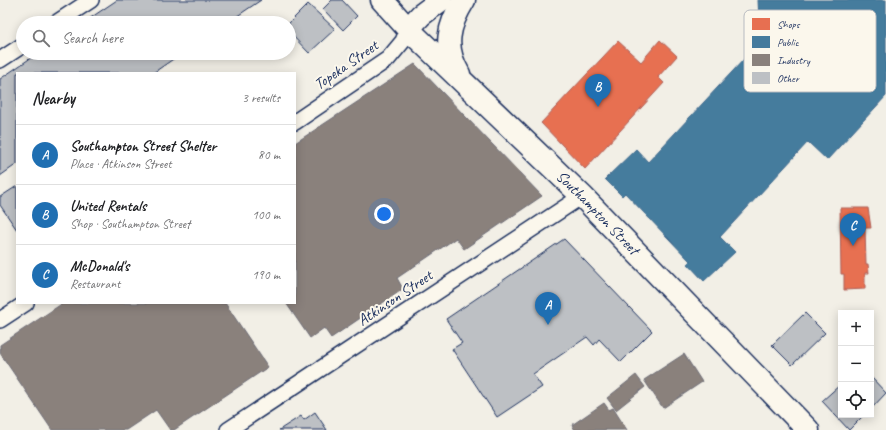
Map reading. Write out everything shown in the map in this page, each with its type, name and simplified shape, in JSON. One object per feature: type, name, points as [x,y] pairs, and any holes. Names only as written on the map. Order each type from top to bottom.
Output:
[{"type":"main road","name":"Southampton Street","points":[[382,0],[408,29],[464,84],[582,196],[808,430]]},
{"type":"main road","points":[[408,29],[441,0]]},
{"type":"main road","points":[[464,0],[454,19],[448,47],[453,63],[464,84]]},
{"type":"street","points":[[67,16],[91,0]]},
{"type":"street","name":"Topeka Street","points":[[296,121],[388,59],[402,42],[408,29]]},
{"type":"street","points":[[0,60],[16,50]]},
{"type":"street","name":"Atkinson Street","points":[[228,430],[582,196]]},
{"type":"street","points":[[0,320],[24,304]]},
{"type":"building: Shops","points":[[660,40],[677,56],[658,77],[664,83],[585,169],[541,123],[618,41],[641,62]]},
{"type":"building: Shops","points":[[840,208],[868,208],[871,228],[865,228],[866,264],[868,264],[869,273],[865,273],[865,289],[844,290],[844,274],[841,274]]},
{"type":"building: Public","points":[[758,0],[886,0],[886,96],[827,160],[808,142],[720,237],[735,252],[704,281],[688,264],[690,261],[625,193],[622,196],[605,179],[636,149],[648,162],[744,59],[744,92],[876,92],[876,10],[758,10]]},
{"type":"building: Industry","points":[[415,64],[542,196],[464,249],[456,238],[397,278],[403,289],[331,338],[324,328],[310,338],[287,304],[296,304],[296,142]]},
{"type":"building: Industry","points":[[62,304],[226,304],[268,367],[174,430],[170,430],[156,410],[126,430],[52,430],[0,353],[0,345]]},
{"type":"building: Industry","points":[[684,354],[702,382],[663,408],[644,380]]},
{"type":"building: Industry","points":[[636,375],[645,387],[616,410],[607,398]]},
{"type":"building: Industry","points":[[604,403],[609,410],[613,408],[627,430],[575,430],[572,425]]},
{"type":"building: Other","points":[[117,0],[261,0],[237,16],[93,16]]},
{"type":"building: Other","points":[[332,0],[342,0],[357,16],[343,30],[323,9]]},
{"type":"building: Other","points":[[308,4],[335,29],[309,53],[296,39],[296,16]]},
{"type":"building: Other","points":[[28,60],[172,60],[154,72],[16,72],[16,165],[0,176],[0,79]]},
{"type":"building: Other","points":[[16,187],[16,229],[0,205],[0,197]]},
{"type":"building: Other","points":[[564,239],[652,331],[621,362],[599,339],[594,345],[587,337],[533,374],[542,387],[497,417],[452,349],[462,343],[446,319]]},
{"type":"building: Other","points":[[805,313],[825,333],[792,365],[772,345]]},
{"type":"building: Other","points":[[874,380],[886,393],[874,406]]},
{"type":"building: Other","points":[[838,387],[838,418],[861,418],[849,430],[822,401]]},
{"type":"building: Other","points":[[315,412],[327,430],[279,430],[301,416],[304,420]]},
{"type":"place","name":"United Rentals","points":[[598,107]]},
{"type":"place","name":"McDonald's","points":[[853,246]]},
{"type":"place","name":"Southampton Street Shelter","points":[[548,325]]}]
